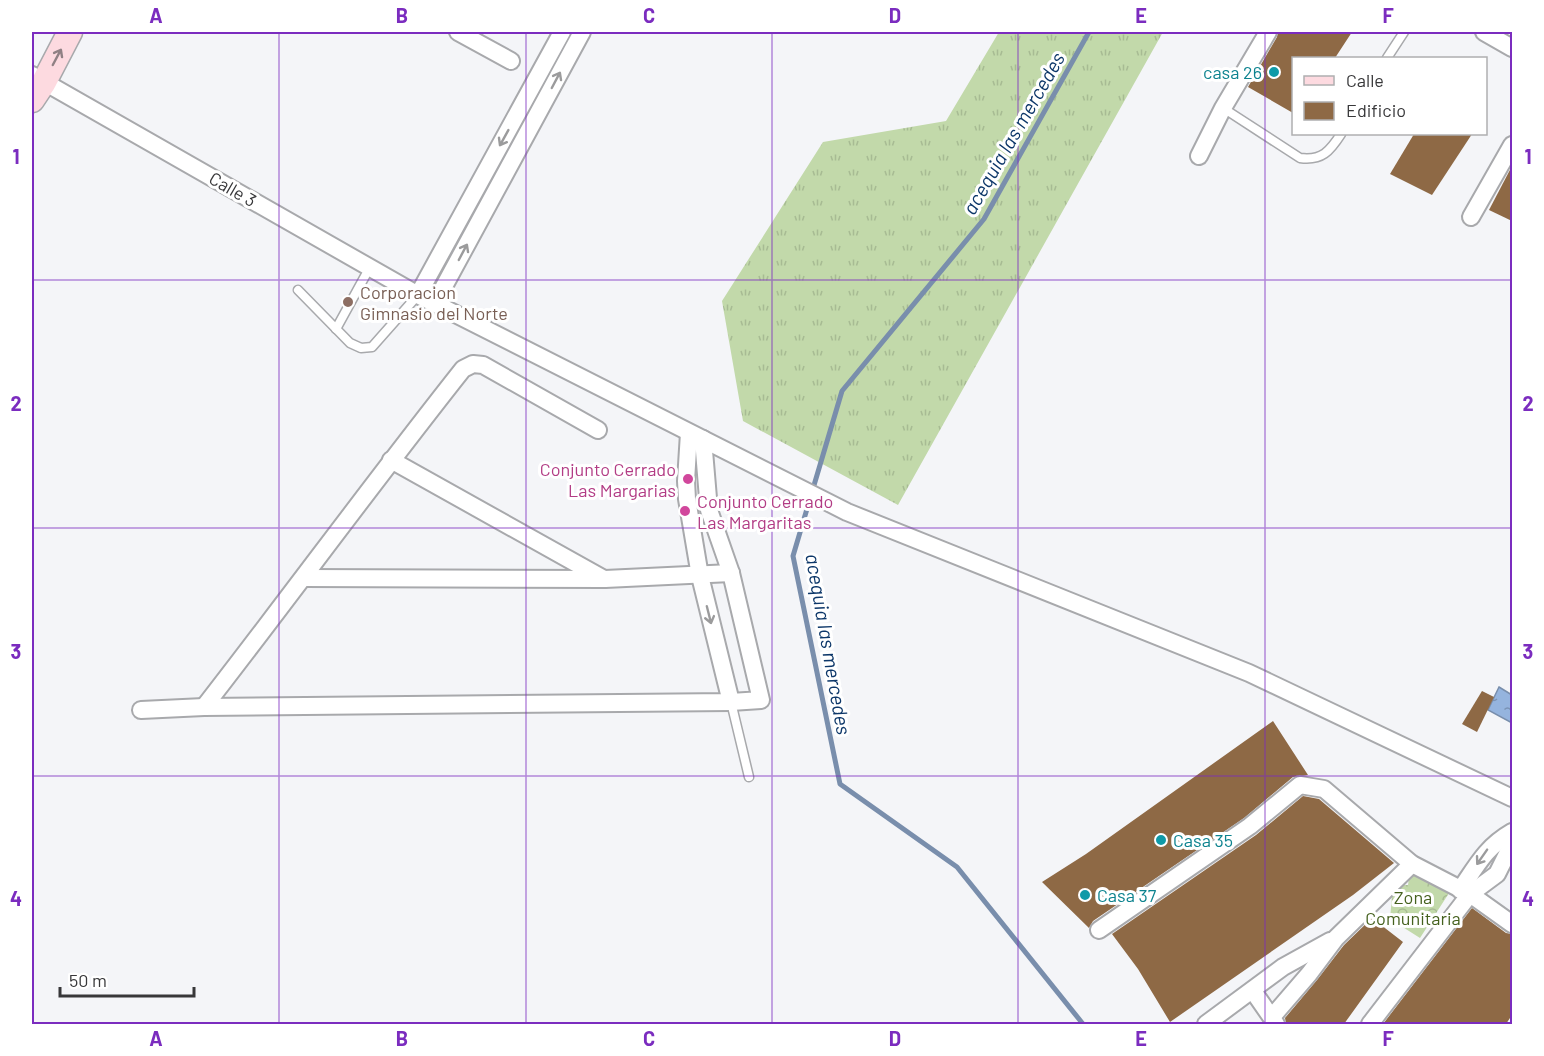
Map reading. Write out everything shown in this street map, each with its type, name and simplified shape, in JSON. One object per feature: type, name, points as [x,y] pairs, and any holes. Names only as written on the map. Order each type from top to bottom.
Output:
[{"type":"main road","points":[[36,86],[70,32]]},
{"type":"street","points":[[458,32],[511,61]]},
{"type":"street","points":[[418,295],[562,32]]},
{"type":"street","points":[[435,303],[582,32]]},
{"type":"street","points":[[1198,156],[1223,108],[1268,32]]},
{"type":"street","points":[[1484,32],[1512,48]]},
{"type":"street","name":"Calle 3","points":[[36,86],[418,295],[847,512],[1250,673],[1512,798]]},
{"type":"street","points":[[1471,217],[1512,145]]},
{"type":"street","points":[[204,707],[305,578],[391,460],[463,369],[472,364],[483,365],[598,430]]},
{"type":"street","points":[[141,710],[204,707],[761,700],[731,573],[709,510],[696,436]]},
{"type":"street","points":[[696,436],[686,481],[687,500],[700,576],[731,702]]},
{"type":"street","points":[[391,460],[605,579]]},
{"type":"street","points":[[305,578],[605,579],[731,573]]},
{"type":"street","points":[[1099,930],[1250,826],[1300,786],[1324,789],[1412,864],[1465,892],[1512,924]]},
{"type":"street","points":[[1370,1024],[1465,892],[1486,851],[1498,840],[1512,832]]},
{"type":"street","points":[[1465,892],[1497,874],[1512,844]]},
{"type":"street","points":[[1253,991],[1274,1021],[1336,938],[1412,864]]},
{"type":"street","points":[[1206,1024],[1283,967],[1336,938]]},
{"type":"lane","points":[[1389,57],[1404,32]]},
{"type":"lane","points":[[1223,108],[1300,158],[1308,159],[1330,150],[1340,135]]},
{"type":"lane","points":[[336,329],[370,267]]},
{"type":"lane","points":[[298,290],[350,343],[361,348],[372,346],[418,295]]},
{"type":"lane","points":[[731,702],[749,777]]},
{"type":"green space","points":[[999,32],[1163,32],[898,505],[743,421],[722,301],[823,142],[946,121]]},
{"type":"green space","name":"Zona Comunitaria","points":[[1410,870],[1451,890],[1420,938],[1390,919],[1393,885],[1408,885]]},
{"type":"water","points":[[1499,687],[1512,695],[1512,723],[1488,710]]},
{"type":"building","name":"casa 26","points":[[1278,32],[1352,32],[1336,57],[1292,57],[1292,112],[1248,87]]},
{"type":"building","points":[[1413,135],[1471,135],[1432,195],[1390,174]]},
{"type":"building","points":[[1512,166],[1512,221],[1489,210]]},
{"type":"building","points":[[1482,691],[1494,697],[1477,732],[1462,724]]},
{"type":"building","points":[[1273,721],[1308,775],[1293,777],[1244,818],[1093,921],[1089,928],[1042,882],[1086,854]]},
{"type":"building","points":[[1303,796],[1319,799],[1394,863],[1353,895],[1170,1022],[1138,969],[1112,934],[1256,835]]},
{"type":"building","points":[[1472,908],[1506,933],[1512,934],[1512,1015],[1506,1024],[1383,1024]]},
{"type":"building","points":[[1372,918],[1403,942],[1344,1024],[1286,1024],[1285,1018],[1344,945]]},
{"type":"waterway","name":"acequia las mercedes","points":[[1083,1024],[957,867],[840,784],[793,556],[842,391],[984,219],[1089,32]]},
{"type":"place","name":"casa 26","points":[[1274,72]]},
{"type":"place","name":"Corporacion Gimnasio del Norte","points":[[348,302]]},
{"type":"place","name":"Conjunto Cerrado Las Margarias","points":[[688,479]]},
{"type":"place","name":"Conjunto Cerrado Las Margaritas","points":[[685,511]]},
{"type":"place","name":"Casa 35","points":[[1161,840]]},
{"type":"place","name":"Casa 37","points":[[1085,895]]}]
